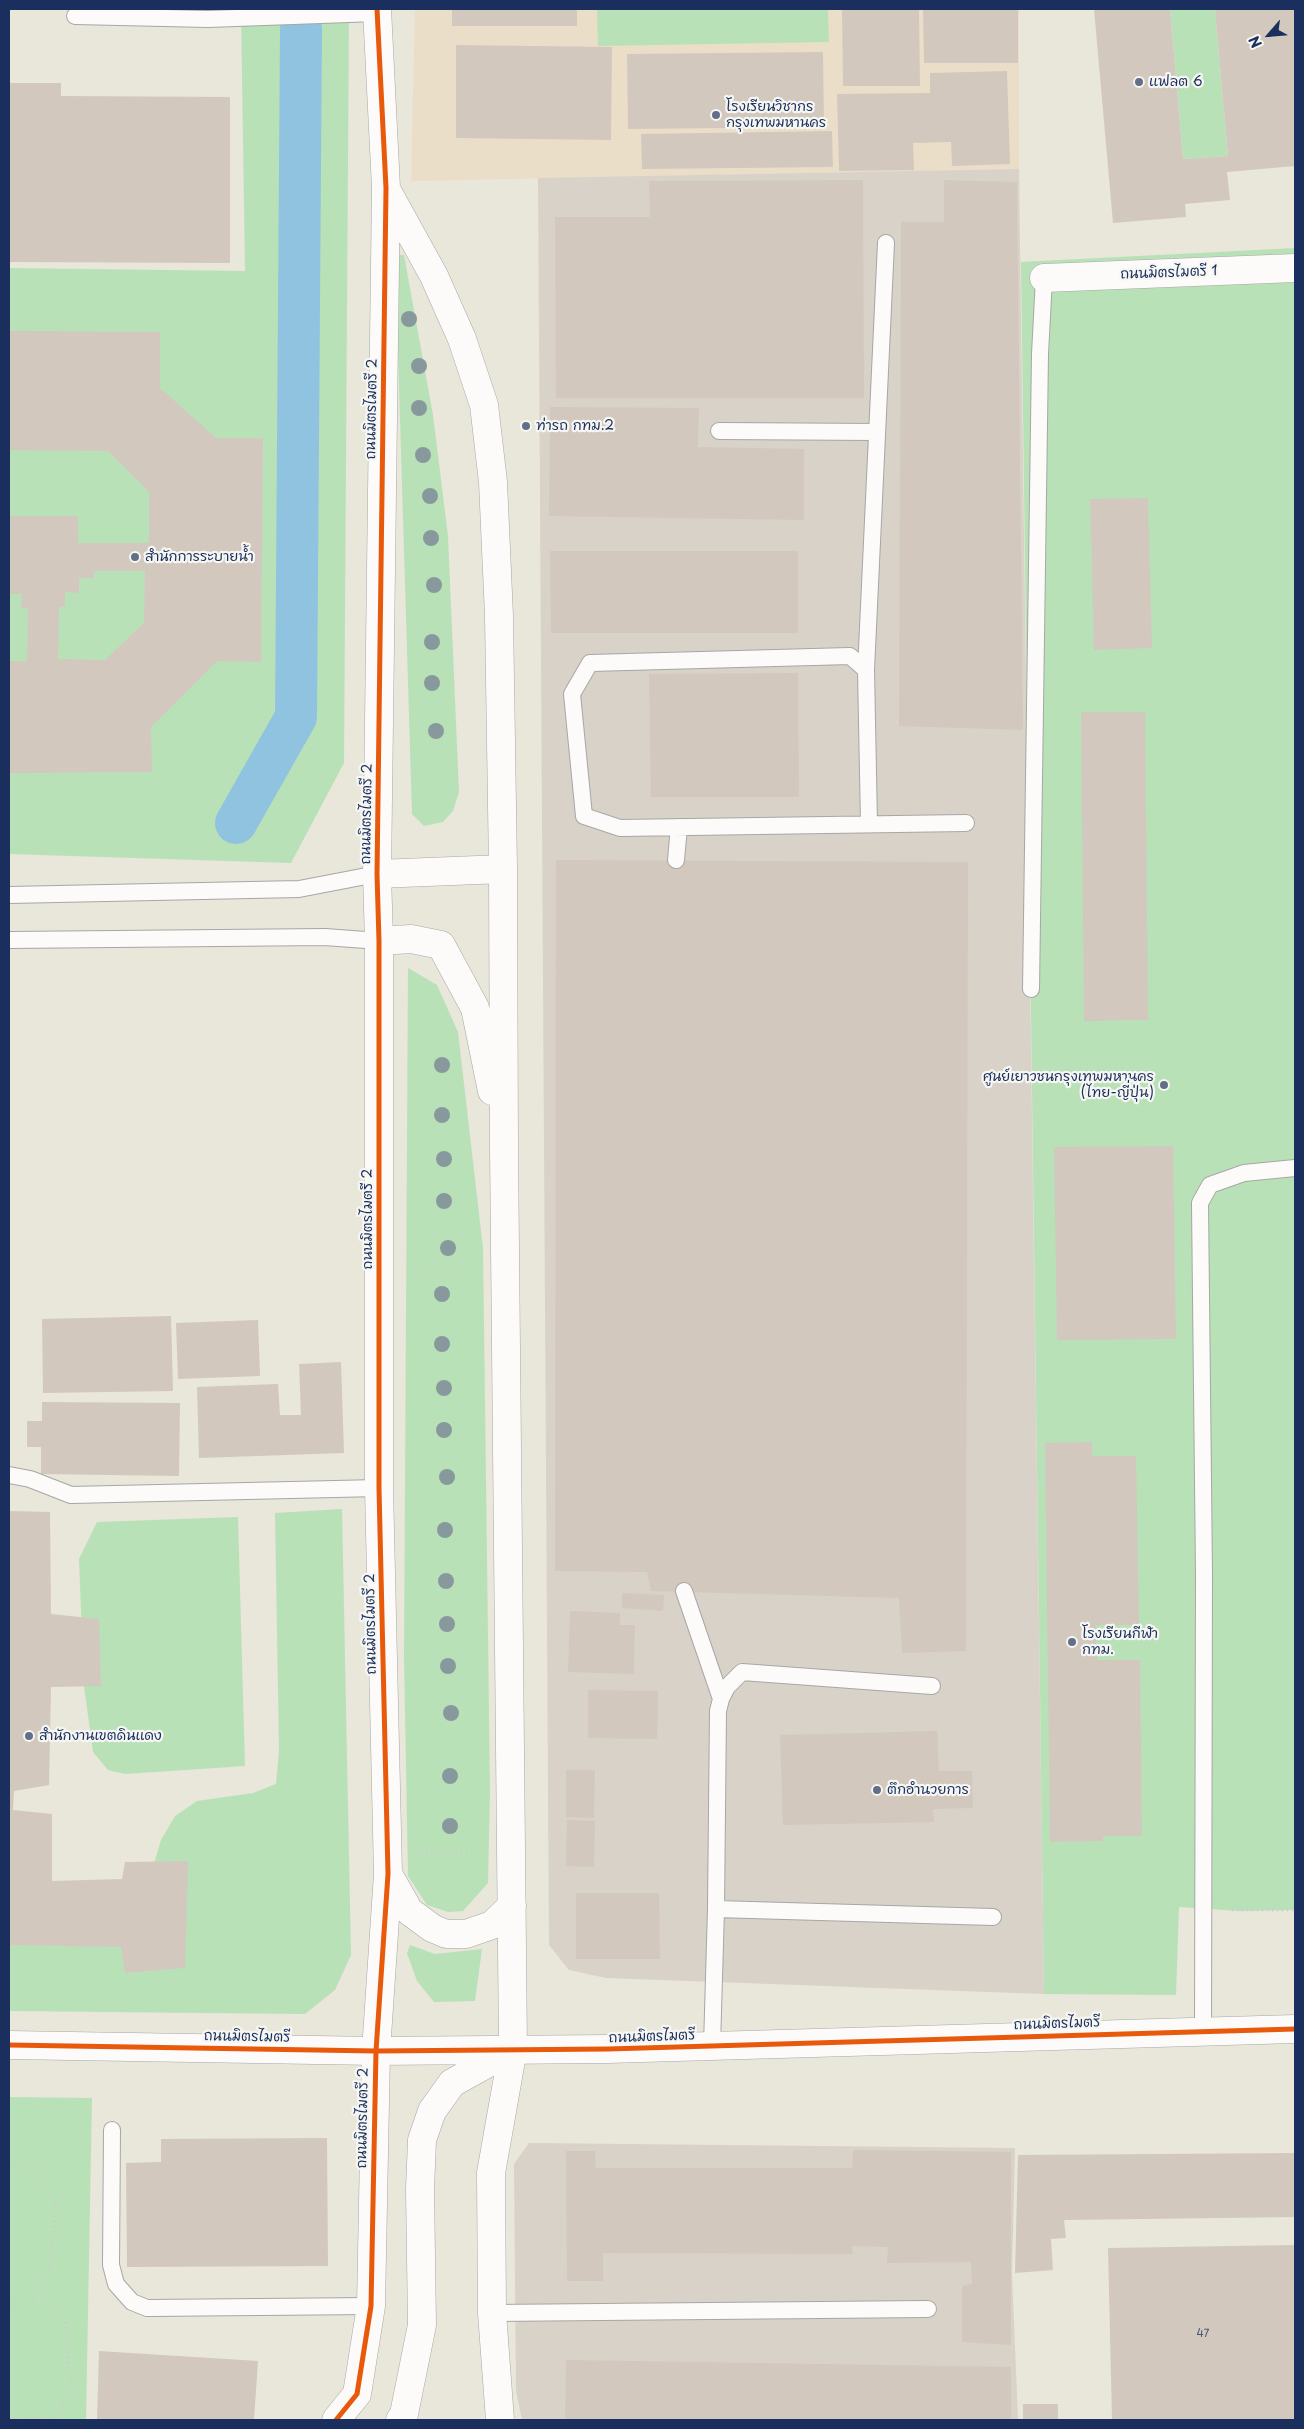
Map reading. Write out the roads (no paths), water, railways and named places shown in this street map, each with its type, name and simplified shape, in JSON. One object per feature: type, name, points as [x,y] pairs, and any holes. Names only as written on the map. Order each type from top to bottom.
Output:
[{"type":"street","name":"ถนนมิตรไมตรี 2","points":[[336,2420],[357,2394],[371,2306],[376,2051],[388,1874],[379,1488],[379,941],[377,874],[386,188],[377,11]]},
{"type":"street","name":"ถนนมิตรไมตรี 2","points":[[386,188],[438,285],[462,339],[484,405],[493,482],[500,616],[513,2050],[491,2172],[492,2313],[500,2420]]},
{"type":"street","name":"ถนนมิตรไมตรี 1","points":[[1044,278],[1295,268]]},
{"type":"street","points":[[377,874],[503,869]]},
{"type":"street","points":[[379,941],[411,939],[441,945],[475,1008],[504,1149]]},
{"type":"street","points":[[388,1874],[409,1911],[432,1928],[446,1934],[466,1934],[492,1925],[512,1906]]},
{"type":"street","name":"ถนนมิตรไมตรี","points":[[9,2045],[376,2051],[513,2050],[1295,2029]]},
{"type":"street","points":[[400,2420],[404,2414],[422,2325],[420,2189],[422,2140],[432,2111],[452,2083],[513,2050]]},
{"type":"lane","points":[[75,16],[377,11]]},
{"type":"lane","points":[[869,824],[866,670],[886,243]]},
{"type":"lane","points":[[1030,989],[1040,374],[1044,278]]},
{"type":"lane","points":[[719,431],[877,432]]},
{"type":"lane","points":[[866,670],[850,656],[590,663],[572,694],[584,816],[620,828],[966,823]]},
{"type":"lane","points":[[676,860],[679,827]]},
{"type":"lane","points":[[9,895],[299,889],[377,874]]},
{"type":"lane","points":[[9,940],[325,938],[379,941]]},
{"type":"lane","points":[[1203,2030],[1204,1574],[1200,1203],[1210,1185],[1244,1173],[1295,1168]]},
{"type":"lane","points":[[9,1475],[30,1479],[71,1495],[379,1488]]},
{"type":"lane","points":[[684,1591],[721,1699]]},
{"type":"lane","points":[[712,2046],[716,1909],[718,1711],[727,1687],[742,1672],[932,1686]]},
{"type":"lane","points":[[716,1909],[993,1917]]},
{"type":"lane","points":[[112,2130],[110,2265],[116,2284],[132,2302],[147,2308],[371,2306]]},
{"type":"lane","points":[[492,2313],[928,2309]]},
{"type":"waterway","points":[[236,823],[296,717],[301,29]]},
{"type":"place","name":"แฟลต 6","points":[[1139,82]]},
{"type":"place","name":"โรงเรียนวิชากร กรุงเทพมหานคร","points":[[716,115]]},
{"type":"place","name":"ท่ารถ กทม.2","points":[[526,426]]},
{"type":"place","name":"สำนักการระบายน้ำ","points":[[135,557]]},
{"type":"place","name":"ศูนย์เยาวชนกรุงเทพมหานคร (ไทย-ญี่ปุ่น)","points":[[1164,1085]]},
{"type":"place","name":"โรงเรียนกีฬา กทม.","points":[[1072,1642]]},
{"type":"place","name":"สำนักงานเขตดินแดง","points":[[29,1736]]},
{"type":"place","name":"ตึกอำนวยการ","points":[[877,1790]]}]
